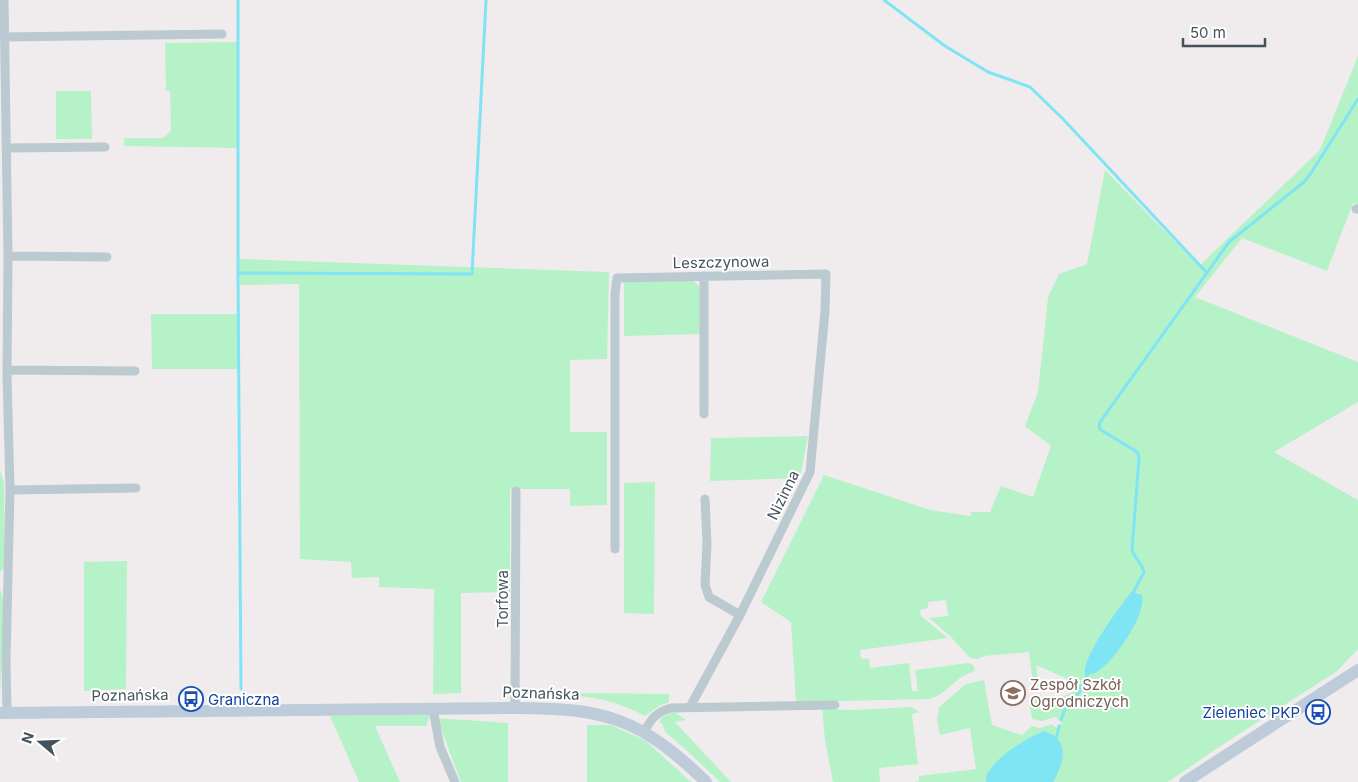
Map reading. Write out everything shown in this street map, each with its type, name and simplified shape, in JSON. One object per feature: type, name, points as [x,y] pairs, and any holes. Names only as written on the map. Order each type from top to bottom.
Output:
[{"type":"main road","points":[[1186,782],[1358,670]]},
{"type":"main road","name":"Poznańska","points":[[4,713],[560,708],[589,712],[617,720],[644,732],[669,749],[706,782]]},
{"type":"street","points":[[4,0],[2,82],[6,148],[4,230],[8,256],[7,370],[10,490],[4,713]]},
{"type":"street","points":[[4,37],[222,34]]},
{"type":"street","points":[[6,148],[105,147]]},
{"type":"street","points":[[8,256],[107,256]]},
{"type":"street","name":"Leszczynowa","points":[[615,549],[615,294],[618,278],[826,274]]},
{"type":"street","name":"Nizinna","points":[[690,707],[740,615],[810,472],[825,311],[826,274]]},
{"type":"street","points":[[704,276],[704,414]]},
{"type":"street","points":[[7,370],[135,371]]},
{"type":"street","points":[[10,490],[136,488]]},
{"type":"street","name":"Torfowa","points":[[515,708],[516,491]]},
{"type":"street","points":[[706,500],[707,543],[705,585],[709,597],[740,615]]},
{"type":"street","points":[[644,732],[650,720],[658,712],[671,708],[835,706]]},
{"type":"street","points":[[433,708],[440,748],[455,782]]},
{"type":"green space","points":[[239,42],[239,148],[124,146],[124,138],[163,138],[171,131],[170,91],[166,91],[165,43]]},
{"type":"green space","points":[[1358,56],[1358,205],[1353,203],[1327,271],[1242,238],[1195,297],[1358,362],[1358,402],[1274,452],[1358,500],[1358,649],[1337,671],[1168,782],[914,782],[919,781],[919,776],[976,769],[970,728],[940,735],[937,720],[939,707],[966,684],[984,680],[992,725],[1022,735],[1032,726],[1040,728],[1052,724],[1058,729],[1062,722],[1055,717],[1042,721],[1032,719],[1029,702],[1035,701],[1035,696],[1041,695],[1043,705],[1073,692],[1077,683],[1036,665],[1040,691],[1034,692],[1029,652],[984,656],[978,659],[970,658],[950,636],[929,618],[948,616],[946,600],[928,602],[928,608],[920,610],[921,616],[948,638],[860,650],[861,659],[869,658],[870,668],[909,663],[912,691],[918,691],[915,670],[968,663],[973,665],[975,670],[960,678],[942,693],[929,699],[796,702],[791,622],[761,602],[824,475],[930,510],[971,516],[971,512],[990,512],[1001,486],[1033,497],[1051,446],[1025,426],[1038,392],[1048,297],[1059,274],[1087,264],[1105,170],[1199,266],[1320,150]]},
{"type":"green space","points":[[56,91],[91,91],[92,139],[56,139]]},
{"type":"green space","points":[[239,259],[609,272],[607,359],[570,360],[570,432],[607,432],[607,505],[570,506],[570,489],[510,489],[510,592],[461,593],[461,693],[433,694],[434,589],[379,587],[379,577],[352,578],[351,562],[300,559],[299,284],[240,285]]},
{"type":"green space","points":[[693,280],[700,288],[700,334],[624,336],[624,282]]},
{"type":"green space","points":[[151,314],[240,314],[240,369],[152,369]]},
{"type":"green space","points":[[808,436],[800,478],[710,481],[711,438]]},
{"type":"green space","points":[[0,470],[4,483],[5,568],[0,572]]},
{"type":"green space","points":[[655,482],[654,614],[624,613],[624,483]]},
{"type":"green space","points":[[127,561],[126,689],[84,691],[84,562]]},
{"type":"green space","points":[[0,588],[4,602],[0,697]]},
{"type":"green space","points":[[576,693],[669,694],[669,702],[659,706],[645,716],[612,702],[576,696]]},
{"type":"green space","points":[[912,707],[919,712],[912,714],[918,764],[879,768],[880,782],[833,782],[825,740],[822,709],[852,710]]},
{"type":"green space","points":[[676,713],[686,720],[675,722],[731,782],[720,782],[666,733],[659,722],[662,717]]},
{"type":"green space","points":[[430,715],[426,726],[375,726],[400,782],[359,782],[330,716]]},
{"type":"green space","points":[[437,718],[508,723],[508,782],[461,782]]},
{"type":"green space","points":[[587,725],[611,725],[646,741],[691,782],[587,782]]},
{"type":"water","points":[[1131,592],[1142,595],[1142,604],[1128,637],[1104,666],[1096,673],[1085,675],[1085,667],[1095,645]]},
{"type":"water","points":[[1044,731],[1053,735],[1062,746],[1062,760],[1053,782],[986,782],[988,772],[1000,758],[1021,743]]},
{"type":"waterway","points":[[238,0],[238,273]]},
{"type":"waterway","points":[[241,689],[238,273],[472,274],[486,0]]},
{"type":"waterway","points":[[884,0],[945,46],[988,72],[1030,87],[1063,119],[1207,273]]},
{"type":"waterway","points":[[1132,595],[1144,572],[1132,550],[1139,458],[1138,453],[1134,450],[1101,430],[1099,427],[1100,422],[1229,242],[1304,182],[1358,99]]},
{"type":"waterway","points":[[1061,720],[1066,706],[1075,700],[1088,673]]},
{"type":"waterway","points":[[1056,740],[1059,726]]},
{"type":"place","name":"Zespół Szkół Ogrodniczych","points":[[1013,693]]},
{"type":"place","name":"Graniczna","points":[[191,699]]},
{"type":"place","name":"Zieleniec PKP","points":[[1318,712]]}]
